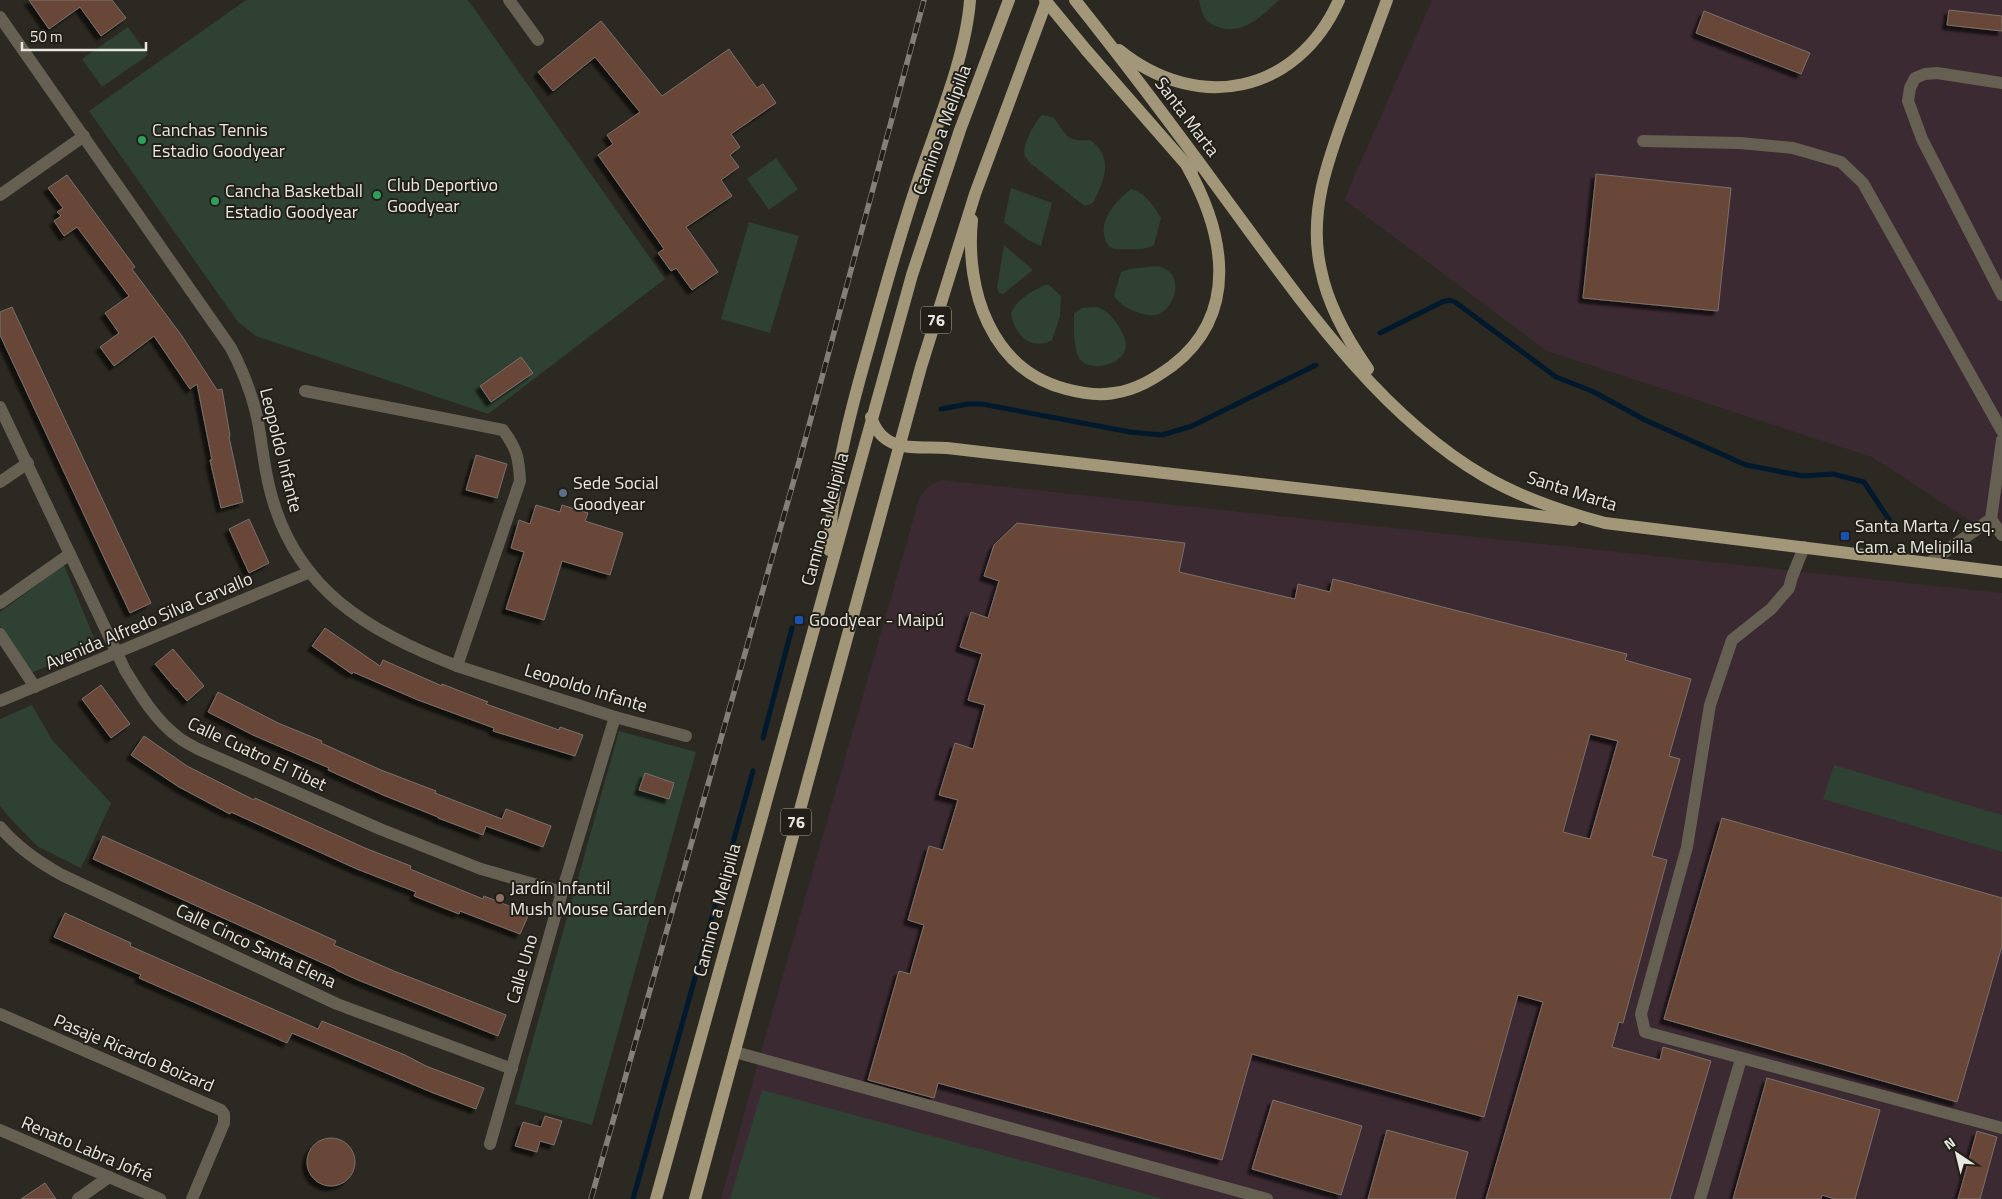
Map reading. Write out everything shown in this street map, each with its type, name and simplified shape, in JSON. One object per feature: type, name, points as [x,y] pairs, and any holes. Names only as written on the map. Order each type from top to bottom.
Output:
[{"type":"main road","points":[[828,572],[830,525],[854,398],[907,212],[956,67],[967,23],[970,0]]},
{"type":"main road","name":"Camino a Melipilla","points":[[656,1199],[828,572],[912,275],[942,179],[1009,0]]},
{"type":"main road","name":"Santa Marta","points":[[1046,0],[1087,51],[1187,166],[1244,222]]},
{"type":"main road","name":"76","points":[[695,1199],[899,446],[947,280],[975,194],[1046,0]]},
{"type":"main road","points":[[1075,0],[1101,33],[1128,57],[1158,75],[1186,85],[1200,87],[1230,87],[1261,78],[1291,61],[1320,32],[1339,0]]},
{"type":"main road","points":[[1387,0],[1328,162],[1319,198],[1317,229],[1320,268],[1331,305],[1351,343],[1389,400]]},
{"type":"main road","name":"Santa Marta","points":[[1101,33],[1318,320],[1355,365],[1389,400],[1441,446],[1484,476],[1520,495],[1605,523],[2002,572]]},
{"type":"main road","points":[[975,194],[971,232],[972,268],[979,302],[999,344],[1021,367],[1045,382],[1081,393],[1113,394],[1145,384],[1180,360],[1203,332],[1212,312],[1220,280],[1218,248],[1205,200],[1187,166]]},
{"type":"main road","points":[[872,417],[875,429],[881,436],[899,446],[947,448],[1605,523]]},
{"type":"street","points":[[509,0],[538,40]]},
{"type":"street","name":"Leopoldo Infante","points":[[0,17],[231,348],[240,365],[254,406],[262,455],[274,507],[289,541],[310,572],[339,603],[374,628],[457,666],[615,717],[686,736]]},
{"type":"street","points":[[2002,83],[1937,73],[1925,74],[1915,78],[1910,88],[1908,101],[1922,139],[2002,295]]},
{"type":"street","points":[[0,195],[84,136]]},
{"type":"street","points":[[1643,142],[1749,144],[1794,148],[1841,162],[1863,183],[2002,431]]},
{"type":"street","points":[[305,391],[503,430],[511,441],[519,460],[520,481],[457,666]]},
{"type":"street","name":"Calle Cuatro El Tibet","points":[[0,407],[116,653],[139,694],[159,719],[177,737],[198,749],[380,829],[471,866],[562,892]]},
{"type":"street","points":[[2002,440],[1991,519],[2002,536]]},
{"type":"street","points":[[0,482],[28,463]]},
{"type":"street","points":[[1929,563],[1991,519]]},
{"type":"street","points":[[1804,547],[1789,588],[1772,609],[1732,640],[1710,705],[1687,847],[1641,1014],[1645,1032],[2002,1128]]},
{"type":"street","points":[[0,603],[70,554]]},
{"type":"street","name":"Avenida Alfredo Silva Carvallo","points":[[0,701],[310,572]]},
{"type":"street","points":[[0,634],[35,686]]},
{"type":"street","name":"Calle Uno","points":[[490,1144],[562,892],[615,717]]},
{"type":"street","name":"Calle Cinco Santa Elena","points":[[0,827],[28,854],[62,875],[337,1004],[512,1069]]},
{"type":"street","name":"Pasaje Ricardo Boizard","points":[[0,1014],[221,1110],[224,1114],[224,1123],[192,1199]]},
{"type":"street","points":[[735,1052],[1267,1199]]},
{"type":"street","points":[[1700,1199],[1741,1059]]},
{"type":"street","name":"Renato Labra Jofré","points":[[1,1132],[160,1199]]},
{"type":"street","points":[[78,1199],[109,1177]]},
{"type":"shaded area","points":[[1432,0],[2002,0],[2002,531],[1972,522],[1872,457],[1547,351],[1344,200]]},
{"type":"shaded area","points":[[941,480],[2002,593],[2002,1199],[721,1199],[759,1059],[920,496],[929,486]]},
{"type":"green space","name":"Club Deportivo Goodyear","points":[[246,0],[468,0],[665,279],[488,414],[256,336],[238,322],[89,111]]},
{"type":"green space","points":[[1199,0],[1279,0],[1252,23],[1236,29],[1227,29],[1213,25],[1207,20]]},
{"type":"green space","points":[[128,27],[148,55],[102,87],[82,59]]},
{"type":"green space","points":[[1042,115],[1053,117],[1071,138],[1090,140],[1103,154],[1105,170],[1101,186],[1093,203],[1086,206],[1082,204],[1025,157],[1024,152],[1027,140],[1032,128]]},
{"type":"green space","points":[[776,158],[798,189],[769,210],[747,179]]},
{"type":"green space","points":[[1011,188],[1052,203],[1041,246],[1028,240],[1004,222]]},
{"type":"green space","points":[[1131,189],[1141,193],[1152,204],[1161,218],[1154,245],[1138,249],[1114,249],[1106,243],[1104,235],[1105,222],[1111,209]]},
{"type":"green space","points":[[749,222],[799,236],[770,333],[721,319]]},
{"type":"green space","points":[[1004,245],[1033,270],[1003,294],[999,293],[997,288]]},
{"type":"green space","points":[[1158,266],[1167,270],[1173,276],[1175,283],[1173,299],[1163,312],[1156,315],[1138,313],[1124,306],[1114,296],[1121,272],[1129,269]]},
{"type":"green space","points":[[1045,285],[1049,285],[1061,296],[1060,316],[1052,340],[1037,344],[1024,339],[1019,334],[1011,313],[1021,300]]},
{"type":"green space","points":[[1097,307],[1113,318],[1122,331],[1126,345],[1120,358],[1105,365],[1097,366],[1083,362],[1078,356],[1076,351],[1074,314],[1082,308]]},
{"type":"green space","points":[[64,565],[97,645],[31,673],[0,626],[0,612]]},
{"type":"green space","points":[[32,705],[52,740],[111,803],[81,868],[37,846],[0,806],[0,719]]},
{"type":"green space","points":[[619,731],[696,752],[592,1125],[515,1104]]},
{"type":"green space","points":[[1834,765],[2002,815],[2002,852],[1823,799]]},
{"type":"green space","points":[[762,1090],[1165,1199],[730,1199]]},
{"type":"building","points":[[29,0],[112,0],[126,18],[101,36],[80,7],[49,29]]},
{"type":"building","points":[[1949,10],[2002,16],[2002,31],[1947,25]]},
{"type":"building","points":[[1704,11],[1810,53],[1801,74],[1696,33]]},
{"type":"building","points":[[601,21],[662,96],[729,49],[757,88],[763,84],[776,103],[731,134],[740,147],[730,155],[739,167],[721,180],[732,196],[686,227],[718,272],[692,290],[676,268],[671,271],[658,253],[664,249],[598,155],[613,144],[607,135],[640,112],[595,57],[553,91],[538,72]]},
{"type":"building","points":[[1596,174],[1731,188],[1718,311],[1583,298]]},
{"type":"building","points":[[67,175],[135,267],[132,269],[182,336],[217,390],[222,389],[229,437],[243,502],[221,508],[210,460],[212,460],[197,384],[190,389],[154,336],[114,366],[100,347],[119,333],[105,313],[129,296],[77,227],[64,236],[54,221],[61,216],[57,212],[63,208],[48,188]]},
{"type":"building","points":[[12,307],[151,603],[130,613],[0,335],[0,312]]},
{"type":"building","points":[[521,357],[533,373],[491,402],[480,386]]},
{"type":"building","points":[[476,455],[507,464],[497,498],[466,490]]},
{"type":"building","points":[[536,505],[560,512],[562,505],[588,513],[585,521],[623,533],[610,575],[562,561],[544,620],[506,609],[524,552],[511,548],[519,520],[530,524]]},
{"type":"building","points":[[249,519],[269,563],[249,573],[229,529]]},
{"type":"building","points":[[1017,523],[1185,543],[1179,572],[1295,599],[1298,584],[1330,592],[1333,579],[1627,654],[1625,660],[1691,679],[1669,756],[1680,759],[1652,856],[1667,860],[1623,1023],[1619,1022],[1612,1047],[1660,1060],[1663,1047],[1711,1061],[1670,1199],[1486,1199],[1543,1002],[1518,995],[1484,1117],[1252,1054],[1222,1160],[938,1083],[934,1098],[868,1080],[899,971],[910,974],[924,925],[908,920],[929,846],[943,850],[958,800],[939,795],[955,743],[973,749],[985,705],[968,700],[982,654],[960,647],[971,612],[988,618],[999,581],[984,576],[994,545]],"holes":[[[1590,734],[1618,741],[1590,839],[1563,832]]]},
{"type":"building","points":[[325,628],[380,666],[383,660],[442,686],[442,684],[488,702],[486,704],[559,730],[560,727],[583,735],[575,756],[493,731],[494,728],[418,700],[353,672],[352,674],[312,646]]},
{"type":"building","points":[[173,649],[204,686],[187,701],[178,688],[176,689],[155,664]]},
{"type":"building","points":[[101,685],[130,724],[111,738],[82,699]]},
{"type":"building","points":[[218,692],[278,723],[322,741],[321,743],[381,770],[436,791],[435,793],[502,819],[506,809],[551,826],[543,847],[486,826],[483,835],[438,818],[383,795],[328,770],[329,768],[253,735],[208,712]]},
{"type":"building","points":[[144,736],[187,766],[254,800],[255,798],[365,848],[411,866],[410,869],[483,899],[484,896],[529,914],[520,934],[460,911],[459,914],[414,896],[416,892],[357,869],[231,812],[230,814],[179,787],[131,755]]},
{"type":"building","points":[[645,773],[674,783],[669,799],[639,790]]},
{"type":"building","points":[[1722,818],[2002,898],[2002,946],[1957,1102],[1664,1019]]},
{"type":"building","points":[[103,836],[336,941],[334,945],[506,1015],[498,1036],[358,980],[93,859]]},
{"type":"building","points":[[65,913],[131,943],[130,946],[318,1029],[322,1021],[405,1055],[426,1066],[484,1088],[476,1109],[292,1033],[287,1043],[139,978],[141,975],[54,937]]},
{"type":"building","points":[[1767,1078],[1880,1110],[1855,1199],[1835,1199],[1822,1195],[1821,1199],[1733,1199]]},
{"type":"building","points":[[1273,1100],[1362,1126],[1341,1195],[1252,1169]]},
{"type":"building","points":[[545,1116],[562,1121],[554,1145],[540,1141],[537,1152],[515,1146],[523,1122],[541,1127]]},
{"type":"building","points":[[1387,1130],[1468,1152],[1455,1199],[1368,1199]]},
{"type":"building","points":[[1977,1131],[1997,1137],[1980,1199],[1958,1199]]},
{"type":"building","points":[[331,1138],[340,1140],[348,1145],[353,1153],[355,1162],[353,1171],[348,1179],[340,1184],[331,1186],[322,1184],[314,1179],[309,1171],[307,1162],[309,1153],[314,1145],[322,1140]]},
{"type":"building","points":[[45,1183],[56,1199],[21,1199]]},
{"type":"waterway","points":[[1380,333],[1442,302],[1449,300],[1455,302],[1556,377],[1592,391],[1645,420],[1746,465],[1803,476],[1833,474],[1864,482],[1890,521]]},
{"type":"waterway","points":[[941,409],[968,404],[982,404],[1130,432],[1162,435],[1192,426],[1316,365]]},
{"type":"waterway","points":[[763,738],[792,628]]},
{"type":"waterway","points":[[633,1199],[753,771]]},
{"type":"railway","points":[[591,1199],[801,455],[924,0]]},
{"type":"place","name":"Canchas Tennis Estadio Goodyear","points":[[142,140]]},
{"type":"place","name":"Club Deportivo Goodyear","points":[[377,195]]},
{"type":"place","name":"Cancha Basketball Estadio Goodyear","points":[[215,201]]},
{"type":"place","name":"Sede Social Goodyear","points":[[563,493]]},
{"type":"place","name":"Santa Marta / esq. Cam. a Melipilla","points":[[1845,536]]},
{"type":"place","name":"Goodyear - Maipú","points":[[799,620]]},
{"type":"place","name":"Jardín Infantil Mush Mouse Garden","points":[[500,898]]}]
